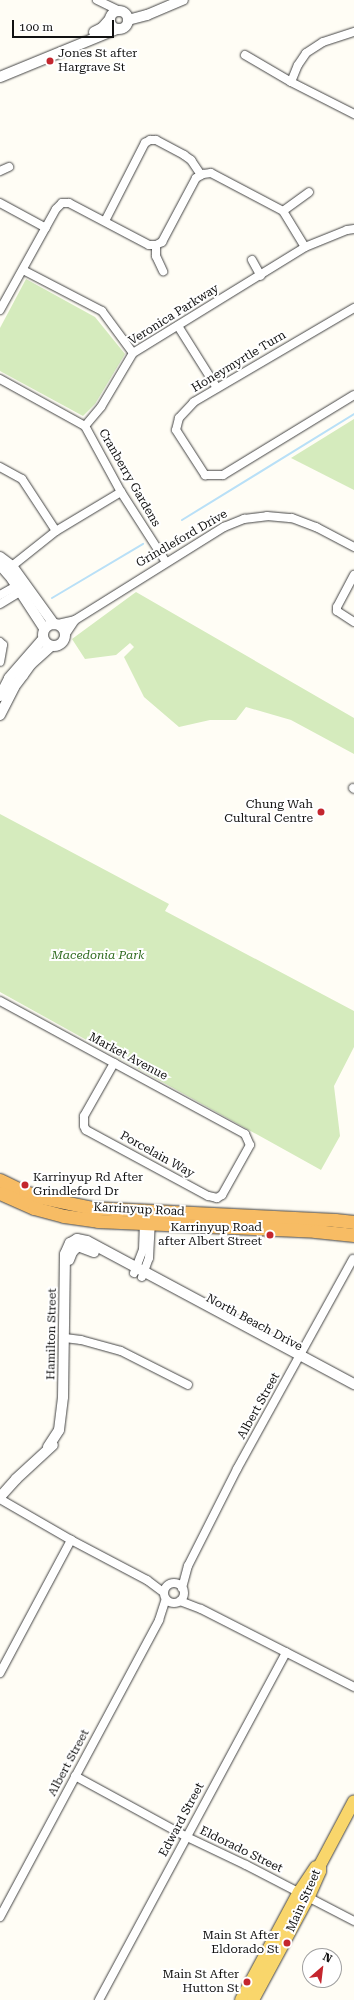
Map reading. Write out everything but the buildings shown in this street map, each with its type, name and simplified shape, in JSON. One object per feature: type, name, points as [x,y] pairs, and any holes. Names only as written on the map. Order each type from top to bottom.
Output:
[{"type":"highway","name":"Karrinyup Road","points":[[0,1180],[25,1192],[61,1202],[147,1217],[354,1235]]},
{"type":"highway","name":"Karrinyup Road","points":[[0,1193],[34,1208],[64,1216],[98,1221],[147,1217],[328,1219],[354,1222]]},
{"type":"main road","name":"Main Street","points":[[248,1997],[304,1894],[316,1867],[320,1865],[354,1801]]},
{"type":"street","points":[[100,1],[124,15],[139,12],[169,0]]},
{"type":"street","points":[[0,71],[97,30],[110,18],[113,12],[124,15],[147,15],[184,0]]},
{"type":"street","points":[[100,1],[110,18],[111,26],[117,29]]},
{"type":"street","points":[[0,77],[117,29],[123,28],[124,15]]},
{"type":"street","points":[[291,82],[298,65],[306,53],[324,42],[354,32]]},
{"type":"street","points":[[245,55],[291,82],[354,114]]},
{"type":"street","points":[[105,221],[145,143],[150,140],[156,140],[184,155],[191,160],[201,175]]},
{"type":"street","points":[[0,171],[9,167]]},
{"type":"street","points":[[0,310],[56,209],[62,203],[69,203],[149,245],[156,245],[162,242],[196,178],[201,175],[211,173],[283,211],[305,247]]},
{"type":"street","points":[[283,211],[309,192]]},
{"type":"street","points":[[0,202],[46,228]]},
{"type":"street","name":"Veronica Parkway","points":[[85,426],[101,407],[133,353],[261,276],[305,247],[347,230],[354,229]]},
{"type":"street","points":[[156,245],[156,256],[163,271]]},
{"type":"street","points":[[252,260],[261,276]]},
{"type":"street","points":[[23,270],[102,311],[133,353]]},
{"type":"street","name":"Honeymyrtle Turn","points":[[354,308],[194,402],[179,418],[176,430],[206,475],[223,475],[354,395]]},
{"type":"street","points":[[178,326],[217,388]]},
{"type":"street","name":"Cranberry Gardens","points":[[0,380],[85,426],[121,492],[166,562]]},
{"type":"street","points":[[0,467],[22,479],[56,531]]},
{"type":"street","points":[[12,566],[56,531],[121,492]]},
{"type":"street","name":"Grindleford Drive","points":[[52,625],[75,620],[224,527],[244,519],[267,516],[292,518],[316,527],[354,547]]},
{"type":"street","points":[[0,557],[12,566],[52,625]]},
{"type":"street","points":[[0,565],[18,589],[52,625],[63,628],[65,635]]},
{"type":"street","points":[[354,575],[337,607],[337,611],[354,622]]},
{"type":"street","points":[[0,595],[18,589]]},
{"type":"street","points":[[0,604],[18,589]]},
{"type":"street","name":"Grindleford Drive","points":[[0,715],[14,687],[23,675],[50,646],[61,644],[75,620]]},
{"type":"street","points":[[0,696],[9,678],[43,639],[52,625]]},
{"type":"street","points":[[43,639],[50,646]]},
{"type":"street","points":[[0,642],[3,645],[0,662]]},
{"type":"street","name":"Market Avenue","points":[[0,1001],[245,1134]]},
{"type":"street","name":"Porcelain Way","points":[[114,1062],[84,1116],[84,1126],[86,1130],[212,1198],[217,1198],[222,1195],[250,1145],[245,1134]]},
{"type":"street","points":[[139,1273],[149,1258],[147,1217]]},
{"type":"street","name":"Hamilton Street","points":[[0,1498],[48,1447],[59,1430],[64,1397],[65,1254],[70,1243],[77,1239],[87,1245]]},
{"type":"street","name":"North Beach Drive","points":[[87,1245],[299,1358],[354,1384]]},
{"type":"street","name":"Albert Street","points":[[0,1917],[159,1620],[180,1597],[188,1566],[237,1469],[353,1259]]},
{"type":"street","points":[[65,1338],[81,1340],[121,1351],[188,1385]]},
{"type":"street","name":"North Beach Drive","points":[[299,1358],[354,1391]]},
{"type":"street","points":[[0,1498],[72,1540],[147,1580],[165,1596],[180,1597],[354,1687]]},
{"type":"street","points":[[0,1673],[72,1540]]},
{"type":"street","name":"Albert Street","points":[[159,1620],[165,1596],[171,1584],[188,1566]]},
{"type":"street","points":[[147,1580],[171,1584],[180,1597]]},
{"type":"street","name":"Edward Street","points":[[99,2000],[286,1652]]},
{"type":"street","name":"Eldorado Street","points":[[75,1776],[187,1837],[304,1894],[354,1921]]},
{"type":"green space","points":[[26,279],[95,317],[125,354],[95,404],[83,416],[0,371],[0,328]]},
{"type":"green space","points":[[354,419],[354,490],[291,458]]},
{"type":"green space","points":[[136,592],[354,718],[354,754],[291,720],[246,707],[236,720],[210,720],[179,727],[144,697],[124,657],[134,647],[130,643],[116,655],[85,659],[72,639]]},
{"type":"green space","name":"Macedonia Park","points":[[0,814],[169,904],[165,911],[354,1011],[354,1047],[334,1086],[340,1136],[321,1170],[0,992]]},
{"type":"waterway","points":[[182,520],[354,414]]},
{"type":"waterway","points":[[52,598],[143,544]]},
{"type":"place","name":"Jones St after Hargrave St","points":[[50,61]]},
{"type":"place","name":"Chung Wah Cultural Centre","points":[[321,812]]},
{"type":"place","name":"Karrinyup Rd After Grindleford Dr","points":[[25,1185]]},
{"type":"place","name":"Karrinyup Road after Albert Street","points":[[270,1235]]},
{"type":"place","name":"Main St After Eldorado St","points":[[287,1943]]},
{"type":"place","name":"Main St After Hutton St","points":[[247,1982]]}]
